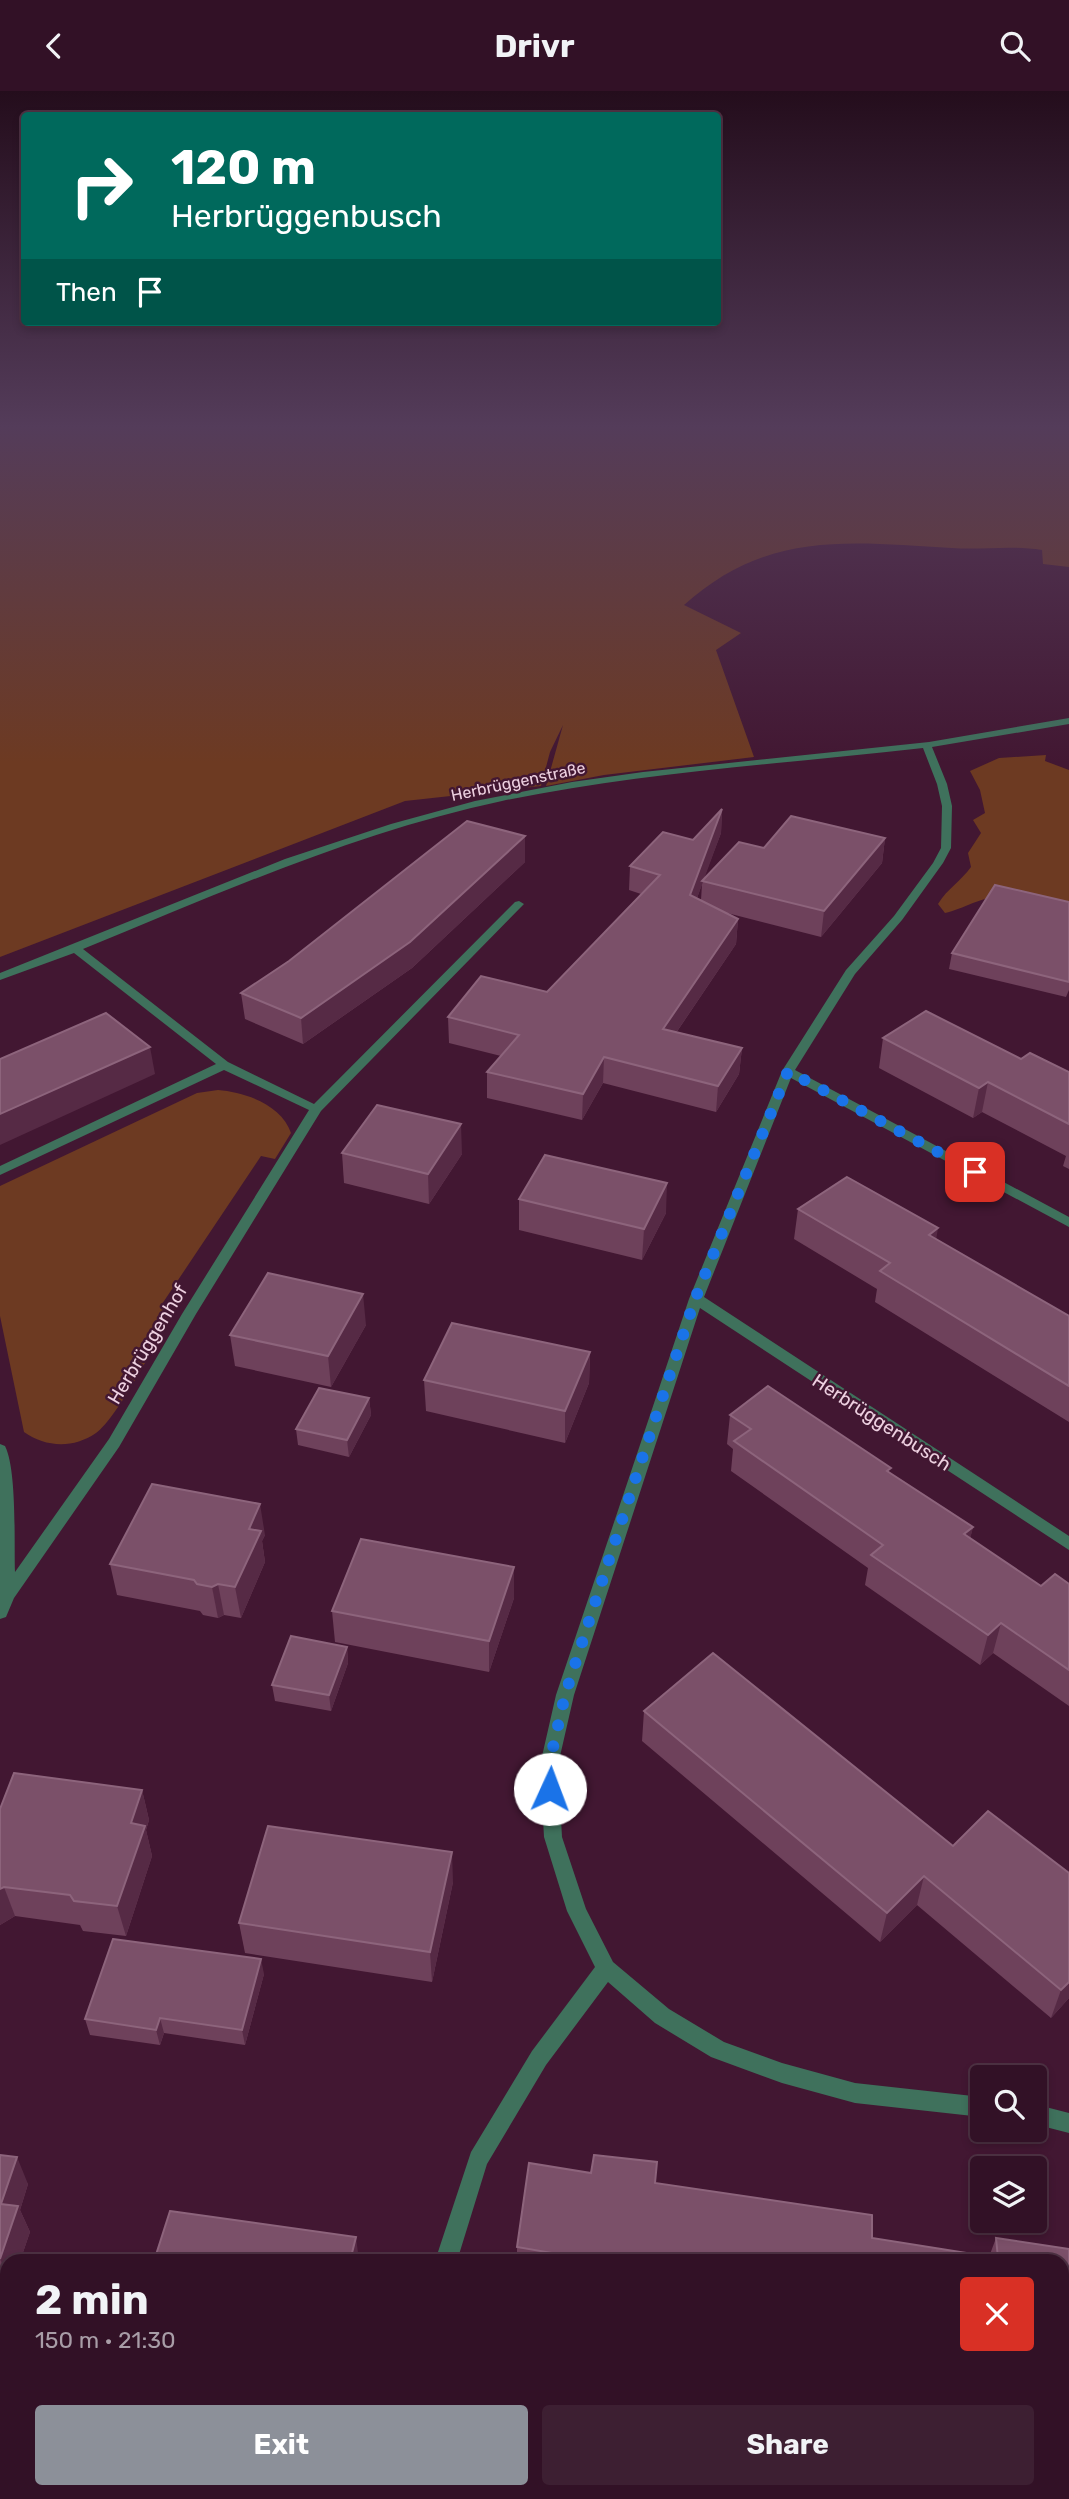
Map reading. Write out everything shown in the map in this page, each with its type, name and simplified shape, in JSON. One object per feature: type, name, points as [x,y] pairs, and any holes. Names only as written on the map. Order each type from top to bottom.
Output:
[{"type":"street","name":"Herbrüggenstraße","points":[[0,977],[77,950],[288,861],[417,820],[500,799],[606,779],[989,737],[1069,721]]},
{"type":"street","points":[[926,744],[942,784],[947,806],[946,848],[898,918],[850,972],[788,1071],[695,1299],[565,1695],[549,1765],[553,1837],[577,1911],[606,1968],[662,2016],[718,2050],[782,2073],[855,2093],[970,2106]]},
{"type":"street","name":"Herbrüggenhof","points":[[0,1612],[7,1595],[114,1443],[188,1314],[316,1109],[519,904]]},
{"type":"street","points":[[77,950],[224,1065],[316,1109]]},
{"type":"street","points":[[0,1171],[224,1065]]},
{"type":"street","points":[[788,1071],[1069,1223]]},
{"type":"street","name":"Herbrüggenbusch","points":[[695,1299],[1069,1544]]},
{"type":"street","name":"Herbrüggenhof","points":[[0,1450],[4,1474],[7,1595]]},
{"type":"street","points":[[448,2254],[478,2158],[539,2058],[606,1968]]},
{"type":"street","points":[[1047,2118],[1069,2123]]},
{"type":"shaded area","points":[[0,538],[1069,538],[1069,567],[1043,564],[1042,550],[878,544],[810,546],[778,552],[747,564],[715,581],[684,605],[741,633],[716,650],[754,757],[604,775],[546,786],[563,725],[550,752],[541,786],[405,801],[0,957]]},
{"type":"shaded area","points":[[1046,755],[1045,761],[1069,770],[1069,911],[1028,900],[996,896],[945,913],[938,904],[971,867],[968,853],[981,833],[973,820],[985,813],[980,790],[970,771],[999,758]]},
{"type":"shaded area","points":[[218,1090],[251,1097],[261,1102],[280,1115],[291,1133],[275,1159],[261,1156],[160,1307],[176,1309],[126,1394],[105,1424],[87,1438],[69,1444],[50,1443],[32,1437],[24,1432],[0,1316],[0,1186],[197,1093]]},
{"type":"building","points":[[722,809],[690,895],[738,919],[663,1029],[742,1048],[718,1086],[604,1057],[583,1094],[487,1072],[519,1035],[448,1017],[481,976],[547,992],[660,875],[630,866],[663,832],[693,840]]},
{"type":"building","points":[[791,816],[885,838],[824,911],[702,881],[739,842],[764,848]]},
{"type":"building","points":[[467,821],[525,836],[410,942],[301,1018],[241,993],[289,961]]},
{"type":"building","points":[[995,885],[1069,902],[1069,982],[952,953]]},
{"type":"building","points":[[926,1011],[1021,1059],[1030,1053],[1069,1072],[1069,1124],[988,1082],[979,1088],[883,1038]]},
{"type":"building","points":[[106,1013],[150,1047],[0,1114],[0,1059]]},
{"type":"building","points":[[377,1105],[461,1124],[428,1174],[342,1153]]},
{"type":"building","points":[[545,1155],[667,1183],[644,1229],[519,1199]]},
{"type":"building","points":[[847,1177],[938,1228],[929,1235],[1069,1316],[1069,1386],[880,1271],[890,1263],[798,1209]]},
{"type":"building","points":[[268,1273],[363,1294],[328,1356],[230,1335]]},
{"type":"building","points":[[452,1323],[590,1352],[565,1411],[424,1380]]},
{"type":"building","points":[[768,1386],[891,1468],[887,1471],[973,1527],[964,1534],[1041,1586],[1055,1574],[1069,1584],[1069,1670],[1001,1623],[988,1635],[871,1555],[883,1545],[734,1441],[751,1429],[730,1415]]},
{"type":"building","points":[[319,1388],[369,1398],[347,1440],[296,1429]]},
{"type":"building","points":[[152,1484],[260,1504],[249,1529],[261,1531],[235,1587],[218,1584],[212,1587],[197,1584],[194,1580],[110,1564]]},
{"type":"building","points":[[361,1539],[514,1567],[489,1641],[332,1611]]},
{"type":"building","points":[[291,1636],[347,1647],[329,1695],[272,1685]]},
{"type":"building","points":[[713,1653],[953,1846],[988,1811],[1069,1873],[1069,1982],[1061,1990],[924,1876],[887,1913],[644,1711]]},
{"type":"building","points":[[14,1773],[142,1790],[131,1823],[145,1826],[117,1906],[74,1901],[70,1895],[4,1887],[0,1889],[0,1809]]},
{"type":"building","points":[[268,1826],[452,1852],[430,1952],[239,1923]]},
{"type":"building","points":[[113,1939],[261,1959],[242,2030],[160,2018],[156,2030],[85,2019]]},
{"type":"building","points":[[0,2155],[17,2157],[1,2204],[18,2206],[0,2254]]},
{"type":"building","points":[[594,2155],[657,2162],[655,2183],[872,2215],[872,2238],[973,2254],[558,2254],[517,2247],[529,2163],[591,2173]]},
{"type":"building","points":[[170,2211],[356,2237],[352,2254],[156,2254]]},
{"type":"building","points":[[996,2238],[1069,2249],[1069,2254],[998,2254]]},
{"type":"route","points":[[550,1789],[549,1765],[565,1695],[695,1299],[788,1071],[975,1172]]}]
